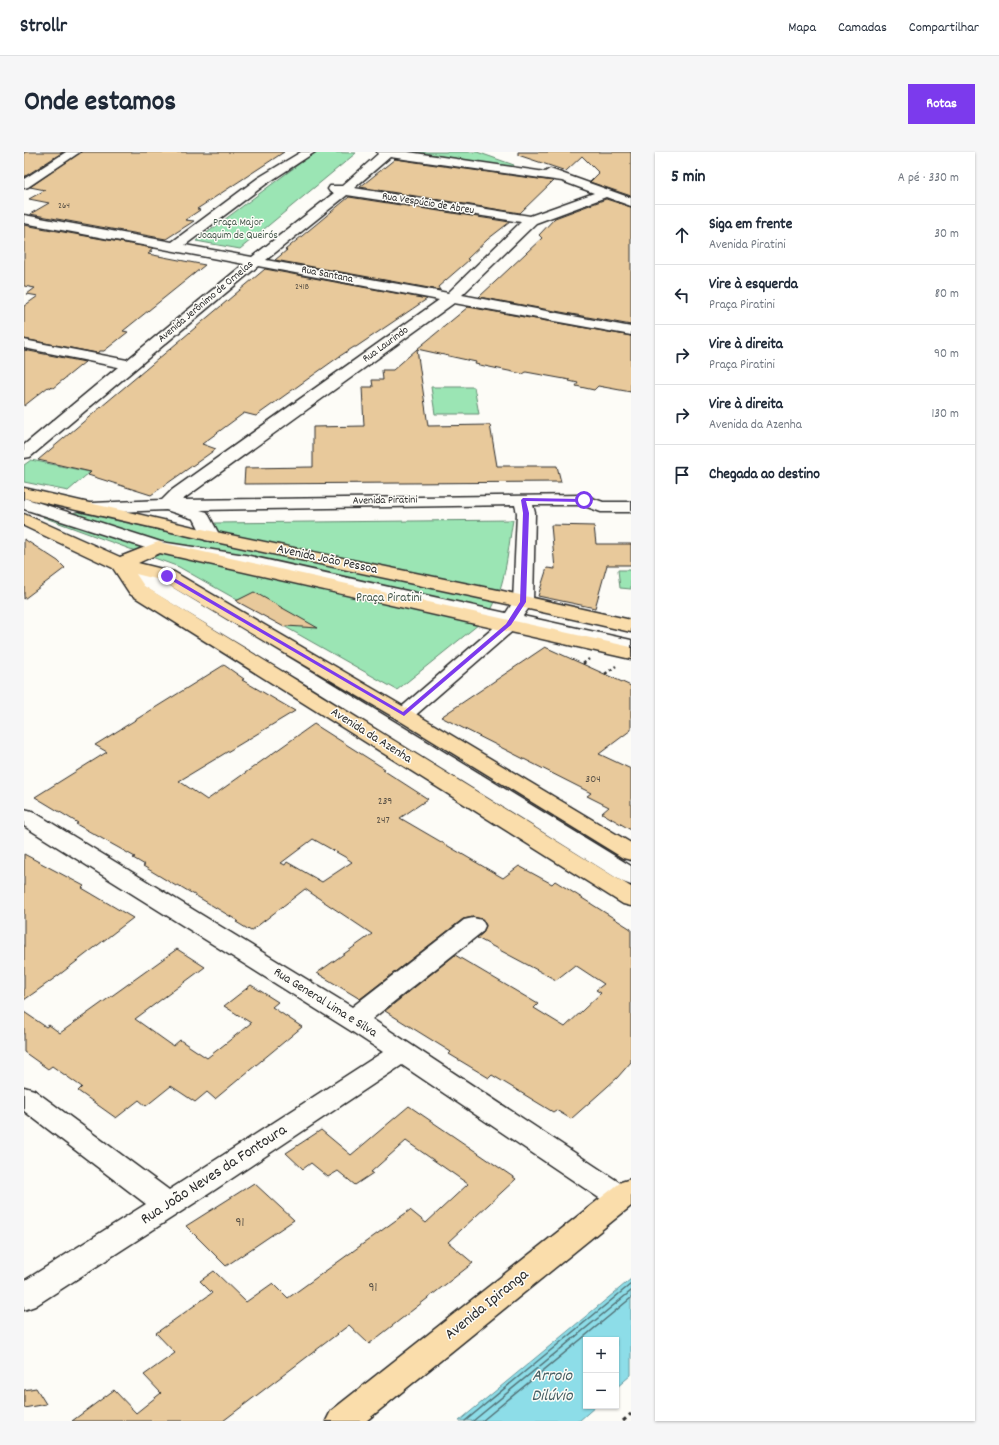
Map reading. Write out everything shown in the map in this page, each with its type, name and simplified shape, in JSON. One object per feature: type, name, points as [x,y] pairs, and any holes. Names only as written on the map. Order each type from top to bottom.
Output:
[{"type":"main road","name":"Avenida João Pessoa","points":[[24,493],[211,536],[631,626]]},
{"type":"main road","points":[[24,519],[120,564],[167,576],[404,715],[631,853]]},
{"type":"main road","points":[[120,564],[158,547]]},
{"type":"main road","name":"Avenida da Azenha","points":[[120,564],[137,590],[631,898]]},
{"type":"main road","points":[[510,622],[631,653]]},
{"type":"main road","name":"Avenida Ipiranga","points":[[342,1421],[626,1194]]},
{"type":"street","points":[[24,184],[74,152]]},
{"type":"street","points":[[174,247],[262,181],[309,152]]},
{"type":"street","points":[[386,152],[564,178]]},
{"type":"street","name":"Avenida Jerônimo de Ornelas","points":[[24,453],[195,312],[254,254],[305,222],[344,191],[386,152]]},
{"type":"street","points":[[505,157],[631,202]]},
{"type":"street","name":"Rua Vespúcio de Abreu","points":[[337,177],[322,190],[344,191],[531,220]]},
{"type":"street","name":"Rua Laurindo","points":[[168,504],[178,494],[451,298],[531,220],[606,193]]},
{"type":"street","name":"Rua Santana","points":[[24,219],[238,259],[254,254],[451,298],[631,331]]},
{"type":"street","points":[[287,219],[305,222]]},
{"type":"street","name":"Avenida Jerônimo de Ornelas","points":[[194,294],[238,259]]},
{"type":"street","points":[[176,308],[195,312]]},
{"type":"street","points":[[60,423],[36,425],[136,342]]},
{"type":"street","points":[[24,344],[130,365]]},
{"type":"street","points":[[24,500],[60,514]]},
{"type":"street","points":[[24,503],[158,547],[245,560],[510,622],[631,646]]},
{"type":"street","name":"Avenida Piratini","points":[[168,504],[201,516],[525,506]]},
{"type":"street","name":"Avenida Piratini","points":[[92,508],[168,504],[525,506],[586,513],[601,507],[631,507]]},
{"type":"street","points":[[404,715],[510,622],[523,602],[525,506]]},
{"type":"street","points":[[201,516],[211,536]]},
{"type":"street","points":[[120,564],[323,686],[631,877]]},
{"type":"street","name":"Rua General Lima e Silva","points":[[24,816],[353,1020],[626,1194]]},
{"type":"street","points":[[353,1020],[473,926]]},
{"type":"street","name":"Rua João Neves da Fontoura","points":[[24,1297],[402,1052]]},
{"type":"street","points":[[24,1097],[168,1205]]},
{"type":"path","points":[[623,1421],[631,1414]]},
{"type":"green space","name":"Praça Major Joaquim de Queirós","points":[[315,152],[356,153],[240,249],[196,241]]},
{"type":"green space","points":[[414,152],[477,152],[514,165],[513,167]]},
{"type":"green space","points":[[431,387],[474,387],[479,414],[435,414]]},
{"type":"green space","points":[[31,460],[90,472],[68,491],[24,482],[24,465]]},
{"type":"green space","name":"Praça Piratini","points":[[78,512],[209,541],[215,523],[513,520],[501,585],[497,598],[484,620],[397,690],[179,567],[43,517]]},
{"type":"green space","points":[[618,570],[631,570],[631,589],[620,588]]},
{"type":"water","name":"Arroio Dilúvio","points":[[631,1279],[631,1375],[619,1385],[619,1337],[583,1337],[583,1409],[593,1409],[579,1421],[459,1421]]},
{"type":"building","points":[[24,152],[63,152],[24,177]]},
{"type":"building","points":[[81,152],[284,152],[197,209],[200,210],[185,220],[194,221],[166,239],[30,214],[49,203],[29,199],[45,190],[30,187]]},
{"type":"building","points":[[518,152],[631,152],[631,196],[590,182],[599,173],[582,156],[566,171],[518,155]]},
{"type":"building","points":[[395,159],[553,181],[520,213],[360,187]]},
{"type":"building","points":[[349,197],[510,222],[488,239],[467,259],[469,260],[438,287],[440,290],[275,260]]},
{"type":"building","points":[[606,199],[631,207],[631,325],[479,297],[542,238],[539,235],[555,218]]},
{"type":"building","points":[[24,225],[153,248],[148,254],[205,265],[123,331],[128,332],[104,351],[97,353],[24,339],[24,306],[38,296],[27,294],[35,288],[24,286]]},
{"type":"building","points":[[265,269],[427,299],[356,347],[340,356],[256,416],[244,413],[202,444],[216,449],[151,495],[88,475],[91,472],[38,460]]},
{"type":"building","points":[[468,307],[631,336],[631,392],[598,386],[594,390],[576,386],[578,383],[569,381],[570,380],[526,372],[523,374],[475,364],[476,362],[417,349]]},
{"type":"building","points":[[417,349],[428,426],[490,425],[497,466],[557,466],[561,482],[244,484],[245,468],[313,467],[313,427],[364,426],[362,387],[373,387],[372,380],[383,380],[382,370],[393,370]]},
{"type":"building","points":[[24,350],[85,362],[53,388],[48,387],[24,406]]},
{"type":"building","points":[[551,525],[594,526],[596,544],[631,544],[631,565],[607,565],[595,608],[538,596],[547,568],[555,569]]},
{"type":"building","points":[[24,539],[58,561],[65,568],[24,599]]},
{"type":"building","points":[[254,592],[318,628],[284,627],[236,601]]},
{"type":"building","points":[[545,647],[631,686],[631,730],[599,754],[631,769],[631,830],[602,813],[609,807],[587,796],[591,793],[441,717]]},
{"type":"building","points":[[224,665],[244,679],[242,680],[295,711],[179,781],[207,800],[314,724],[385,769],[383,770],[428,799],[400,818],[503,878],[519,866],[552,884],[555,881],[631,929],[631,1062],[617,1078],[571,1119],[556,1110],[553,1112],[492,1075],[489,1078],[449,1054],[451,1052],[385,1011],[455,955],[538,1004],[534,1008],[565,1027],[601,993],[596,990],[604,984],[575,965],[556,980],[477,938],[483,933],[486,925],[482,919],[473,917],[463,919],[360,999],[317,973],[372,934],[305,889],[251,931],[236,922],[238,921],[143,866],[145,865],[133,858],[135,857],[76,824],[78,823],[35,797],[107,752],[95,745]],"holes":[[[313,839],[352,862],[322,882],[287,862],[285,865],[281,863]]]},
{"type":"building","points":[[24,854],[84,886],[82,888],[133,918],[24,1000]]},
{"type":"building","points":[[177,949],[205,967],[135,1019],[173,1046],[180,1040],[207,1058],[225,1044],[251,1023],[224,1006],[251,985],[278,1002],[272,1007],[302,1027],[215,1099],[207,1092],[195,1102],[171,1086],[146,1106],[139,1100],[116,1118],[78,1091],[82,1087],[52,1066],[48,1069],[24,1052],[24,1012],[46,1027],[49,1025],[60,1033]]},
{"type":"building","points":[[409,1106],[516,1179],[448,1242],[473,1263],[369,1344],[349,1325],[223,1421],[72,1421],[114,1390],[136,1413],[161,1393],[144,1375],[175,1353],[156,1333],[212,1293],[200,1281],[214,1271],[246,1302],[273,1283],[288,1298],[410,1210],[426,1223],[468,1184],[406,1141],[371,1172],[373,1173],[355,1185],[338,1171],[328,1177],[311,1163],[303,1169],[286,1153],[321,1130],[351,1155]]},
{"type":"building","points":[[254,1183],[294,1220],[226,1266],[186,1226]]},
{"type":"building","points":[[36,1388],[46,1404],[24,1408],[24,1390]]},
{"type":"route","points":[[167,576],[404,715],[508,625],[523,602],[526,513],[523,500],[584,500]]}]
